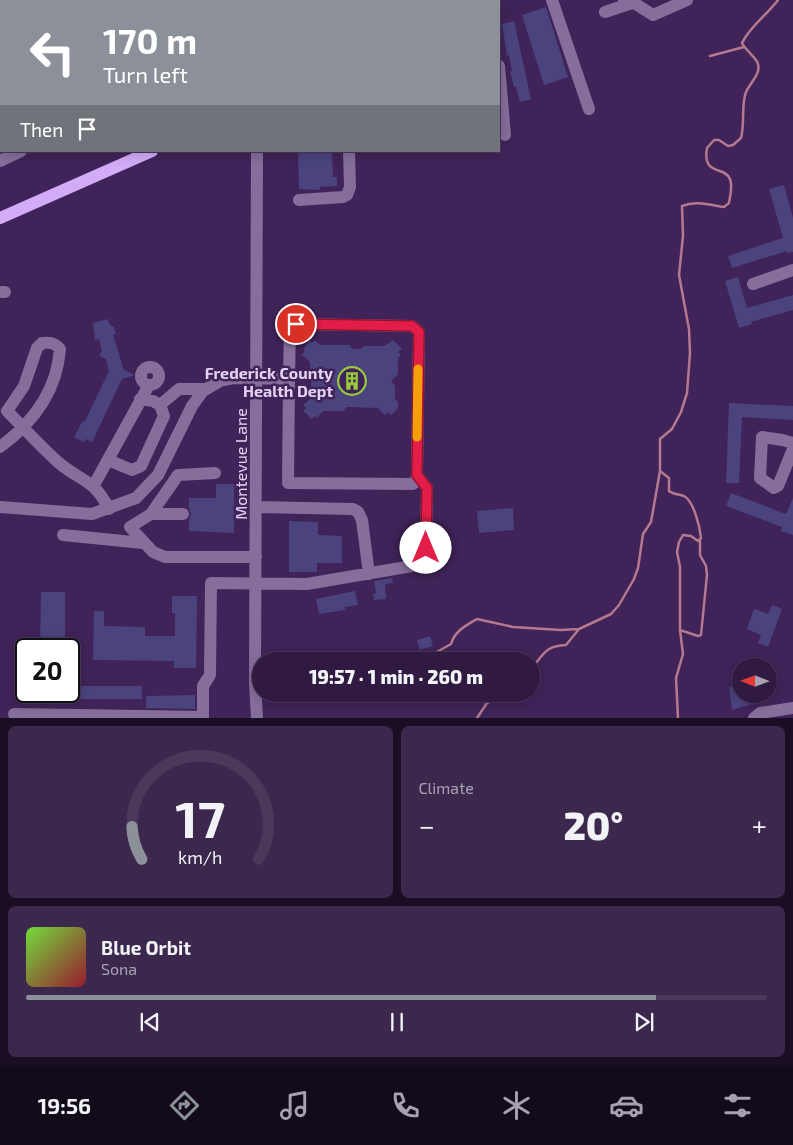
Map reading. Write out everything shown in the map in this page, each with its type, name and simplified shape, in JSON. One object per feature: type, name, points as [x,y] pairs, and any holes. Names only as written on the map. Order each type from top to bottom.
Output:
[{"type":"main road","points":[[0,218],[150,152]]},
{"type":"street","points":[[552,0],[589,109]]},
{"type":"street","points":[[605,12],[625,2],[634,3],[653,15],[687,0]]},
{"type":"street","points":[[500,78],[505,135]]},
{"type":"street","points":[[0,160],[19,152]]},
{"type":"street","name":"Montevue Lane","points":[[257,152],[255,682],[257,718]]},
{"type":"street","points":[[299,200],[343,197],[347,195],[350,187],[349,152]]},
{"type":"street","points":[[753,284],[793,270]]},
{"type":"street","points":[[296,324],[412,326],[419,332],[417,475],[416,481],[413,484],[288,483],[290,328],[296,324]]},
{"type":"street","points":[[0,447],[24,427],[38,412],[50,392],[59,365],[60,349],[56,345],[49,342],[42,343],[37,348],[24,386],[4,414],[24,427],[60,463],[94,485],[109,509]]},
{"type":"street","points":[[0,507],[92,514],[136,498],[158,475],[192,406],[203,391],[220,381],[234,378],[289,379]]},
{"type":"street","points":[[94,485],[149,385]]},
{"type":"street","points":[[160,405],[179,389],[207,389]]},
{"type":"street","points":[[108,460],[132,470],[141,466],[162,422],[163,410],[160,405],[153,401],[140,399]]},
{"type":"street","points":[[793,444],[762,436],[760,478],[774,488],[778,486],[793,449]]},
{"type":"street","points":[[215,473],[178,475],[151,514],[130,527],[153,552],[165,557],[256,557]]},
{"type":"street","points":[[14,714],[203,717],[202,686],[210,675],[211,583],[308,584],[412,566],[423,557],[426,548],[427,488],[417,475]]},
{"type":"street","points":[[256,507],[353,509],[358,512],[362,520],[369,574]]},
{"type":"street","points":[[151,514],[182,514]]},
{"type":"street","points":[[63,535],[143,543]]},
{"type":"street","points":[[754,718],[760,713],[793,708]]},
{"type":"building","points":[[546,7],[568,77],[544,85],[522,15]]},
{"type":"building","points":[[514,21],[531,99],[520,102],[510,71],[512,71],[509,55],[507,56],[502,24]]},
{"type":"building","points":[[332,152],[333,177],[337,177],[337,186],[320,187],[320,190],[299,189],[298,153]]},
{"type":"building","points":[[784,185],[793,218],[793,252],[787,253],[787,251],[732,268],[728,256],[783,238],[769,189]]},
{"type":"building","points":[[738,277],[747,308],[793,295],[793,310],[751,322],[752,324],[739,328],[725,281]]},
{"type":"building","points":[[108,319],[110,325],[114,327],[116,334],[113,335],[124,370],[135,375],[122,379],[92,442],[86,439],[84,442],[74,437],[82,422],[85,421],[109,371],[106,359],[99,356],[102,351],[99,339],[95,340],[93,323]]},
{"type":"building","name":"Frederick County Health Dept","points":[[315,340],[320,345],[350,345],[352,349],[361,349],[364,346],[384,346],[393,340],[402,349],[398,352],[401,355],[398,358],[398,374],[391,381],[395,386],[395,399],[398,402],[398,408],[391,415],[388,412],[385,415],[378,408],[347,407],[343,411],[324,411],[312,419],[303,411],[306,408],[303,405],[311,398],[311,378],[310,362],[302,355],[305,351],[303,349],[310,341],[312,343]]},
{"type":"building","points":[[729,403],[793,406],[793,420],[742,417],[739,483],[726,483]]},
{"type":"building","points":[[216,484],[234,484],[234,533],[189,531],[191,514],[189,498],[216,498]]},
{"type":"building","points":[[731,493],[786,514],[793,498],[793,535],[781,531],[782,527],[726,506]]},
{"type":"building","points":[[513,508],[514,530],[479,533],[477,511]]},
{"type":"building","points":[[289,521],[318,522],[318,535],[342,536],[342,563],[317,563],[317,572],[289,572]]},
{"type":"building","points":[[392,578],[393,583],[385,584],[386,599],[374,600],[373,594],[376,593],[374,581]]},
{"type":"building","points":[[355,591],[358,605],[345,607],[345,610],[319,614],[316,599]]},
{"type":"building","points":[[41,592],[65,592],[65,638],[40,638]]},
{"type":"building","points":[[172,596],[197,596],[196,668],[174,668],[174,661],[93,660],[94,611],[104,611],[104,626],[145,627],[145,636],[175,636],[175,613],[172,613]]},
{"type":"building","points":[[772,605],[782,609],[768,647],[758,643],[761,635],[747,629],[754,609],[768,614]]},
{"type":"building","points":[[430,636],[433,646],[420,650],[417,640]]},
{"type":"building","points":[[80,686],[142,686],[142,699],[80,699]]},
{"type":"building","points":[[732,686],[732,703],[752,704],[732,710],[729,687]]},
{"type":"building","points":[[195,695],[195,709],[146,708],[146,696]]},
{"type":"waterway","points":[[540,658],[549,649],[566,645],[579,629],[611,614],[619,605],[638,568],[643,534],[651,522],[660,471],[660,439],[672,429],[681,412],[687,393],[690,353],[689,329],[679,275],[683,236],[682,206],[698,203],[724,207],[729,203],[730,179],[708,163],[706,157],[707,148],[714,140],[719,140],[728,146],[733,145],[741,138],[746,92],[757,75],[759,68],[756,59],[742,43],[750,31],[778,0]]},
{"type":"waterway","points":[[710,56],[744,47]]},
{"type":"waterway","points":[[660,471],[669,478],[669,491],[684,496],[691,503],[698,522],[701,538],[698,541],[691,536],[683,535],[677,552],[680,567],[680,630],[683,654],[676,678],[678,718]]},
{"type":"waterway","points":[[680,630],[698,636],[701,635],[707,575],[706,566],[700,555],[700,541]]},
{"type":"waterway","points":[[437,652],[451,644],[458,632],[477,619],[513,627],[561,630],[579,629]]},
{"type":"waterway","points":[[477,718],[489,702]]},
{"type":"slow traffic","points":[[417,437],[418,369]]},
{"type":"place","name":"Frederick County Health Dept","points":[[352,381]]},
{"type":"route","points":[[296,324],[412,326],[419,332],[417,475],[427,488],[426,548]]}]
